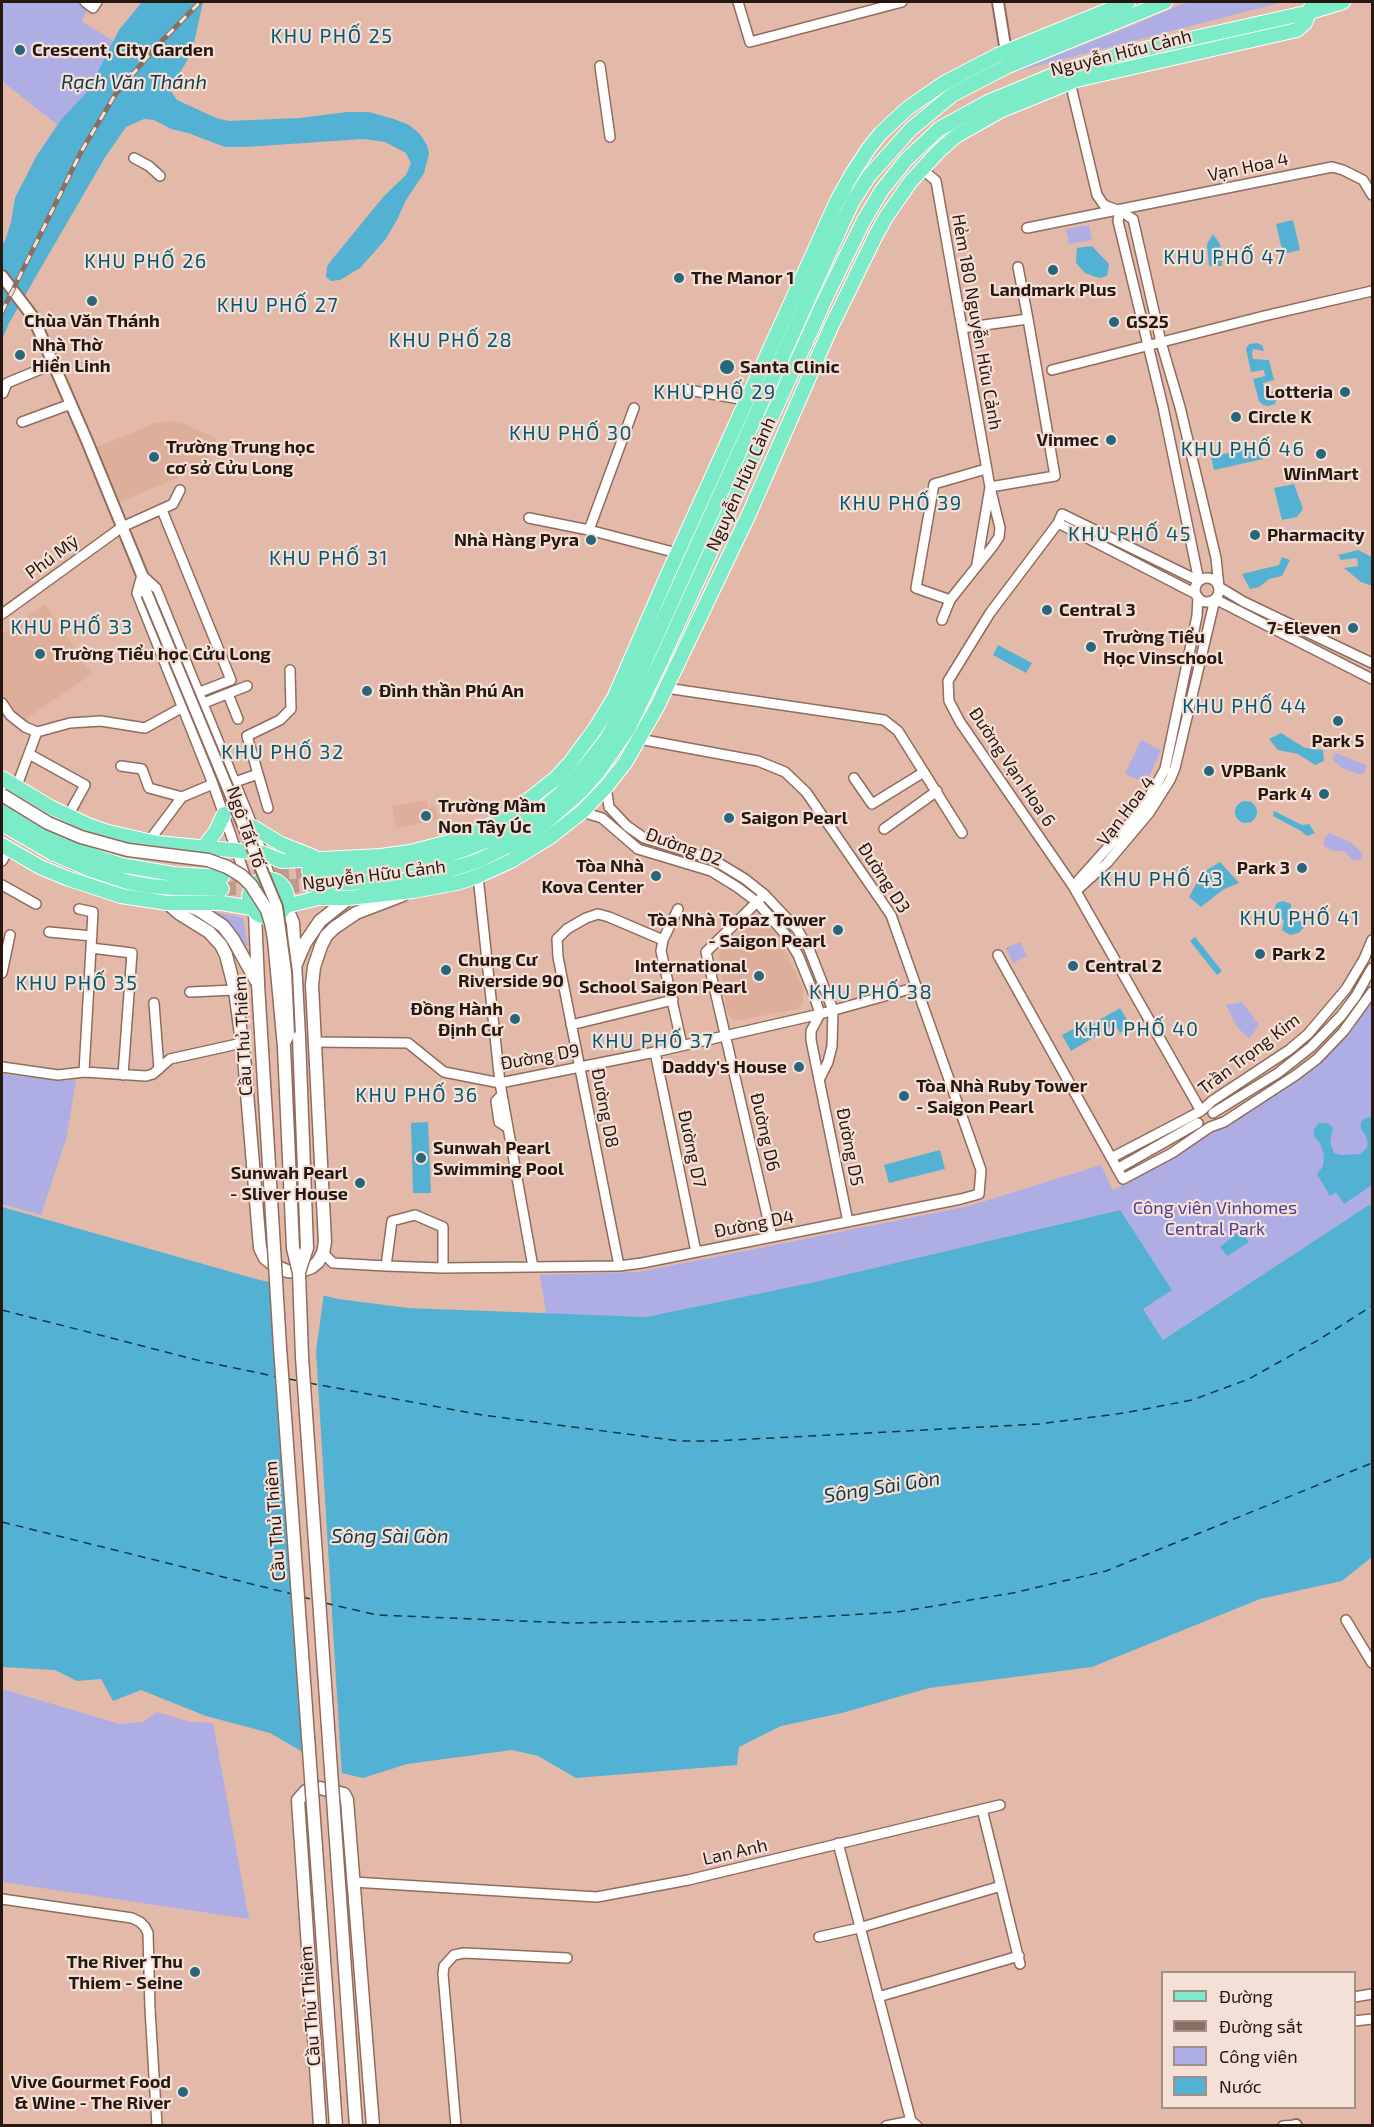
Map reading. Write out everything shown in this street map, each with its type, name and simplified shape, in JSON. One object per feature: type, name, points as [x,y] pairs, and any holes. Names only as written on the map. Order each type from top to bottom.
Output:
[{"type":"main road","name":"Nguyễn Hữu Cảnh","points":[[1007,59],[1128,2]]},
{"type":"main road","name":"Nguyễn Hữu Cảnh","points":[[2,778],[68,816],[108,832],[149,841],[262,853],[282,861],[381,856],[438,846],[476,833],[513,812],[555,780],[569,764],[631,675],[664,618],[845,185],[868,148],[899,116],[926,94],[976,66],[1044,51],[1165,2]]},
{"type":"main road","name":"Nguyễn Hữu Cảnh","points":[[753,403],[677,553],[606,740],[580,773],[560,794],[520,824],[499,837],[470,849],[419,863],[309,878],[407,880],[437,874],[477,861],[525,838],[562,810],[598,772],[628,729],[650,686],[864,220],[882,190],[906,160],[939,129],[1012,90],[1069,76],[1108,72],[1297,30],[1305,23],[1312,7],[1343,2]]},
{"type":"main road","name":"Nguyễn Hữu Cảnh","points":[[286,906],[318,898],[350,898],[412,891],[457,883],[478,876],[511,861],[550,837],[582,812],[606,787],[625,763],[666,688],[749,514],[876,235],[895,203],[921,168],[956,136],[1069,76]]},
{"type":"main road","points":[[753,403],[790,420]]},
{"type":"main road","points":[[650,686],[666,688]]},
{"type":"main road","name":"Cầu Thủ Thiêm","points":[[2,795],[48,823],[81,837],[128,850],[208,860],[227,867],[242,876],[259,896],[271,923],[284,1047],[293,1248],[299,1273],[303,1369],[356,2126]]},
{"type":"main road","points":[[2,811],[62,845],[121,866],[222,883],[173,888],[128,882],[52,853],[2,824]]},
{"type":"main road","points":[[202,848],[216,831],[224,814]]},
{"type":"main road","points":[[253,827],[281,844],[318,859]]},
{"type":"main road","points":[[4,852],[121,896],[174,902],[222,903],[253,911],[261,916],[274,917],[286,906]]},
{"type":"main road","name":"Nguyễn Hữu Cảnh","points":[[262,880],[282,861]]},
{"type":"main road","points":[[253,911],[248,902],[262,880],[281,884],[287,894],[286,906],[293,923],[307,1248],[299,1273]]},
{"type":"main road","points":[[174,902],[180,915],[209,932],[221,945],[226,955],[236,990],[260,1248],[265,1258],[275,1266],[287,1271],[298,1272],[318,1262],[324,1253],[325,1242],[314,1042],[312,985],[314,967],[326,936],[334,927],[356,914],[412,891]]},
{"type":"main road","points":[[295,968],[316,926],[332,910],[350,898]]},
{"type":"main road","points":[[174,902],[199,910],[223,927],[258,984]]},
{"type":"main road","name":"Cầu Thủ Thiêm","points":[[253,911],[280,1347],[336,2126]]},
{"type":"main road","points":[[320,2126],[298,1800],[306,1791],[320,1788],[344,1794],[347,1800],[373,2126]]},
{"type":"street","points":[[85,2],[95,5]]},
{"type":"street","points":[[738,2],[750,42],[902,2]]},
{"type":"street","points":[[998,2],[1007,59]]},
{"type":"street","points":[[600,66],[610,137]]},
{"type":"street","points":[[1060,518],[1208,602],[1215,599],[1218,594],[1215,558],[1180,407],[1161,342],[1132,219],[1120,211],[1104,206],[1097,195],[1069,76]]},
{"type":"street","points":[[134,158],[149,166],[160,176]]},
{"type":"street","name":"Vạn Hoa 4","points":[[1027,228],[1332,167],[1363,180],[1372,195]]},
{"type":"street","name":"Hẻm 180 Nguyễn Hữu Cảnh","points":[[921,168],[936,181],[986,469],[1000,528],[999,537],[950,600],[942,620]]},
{"type":"street","points":[[1120,211],[1118,221],[1163,408],[1195,556],[1199,581],[1196,587],[1197,596]]},
{"type":"street","points":[[990,488],[1055,476],[1018,267]]},
{"type":"street","name":"Ngô Tất Tố","points":[[2,276],[33,317],[142,575],[147,594]]},
{"type":"street","points":[[1052,370],[1372,291]]},
{"type":"street","points":[[962,328],[1028,319]]},
{"type":"street","points":[[3,393],[7,383],[53,364]]},
{"type":"street","points":[[683,389],[753,403]]},
{"type":"street","points":[[22,422],[71,404]]},
{"type":"street","points":[[589,531],[634,408]]},
{"type":"street","points":[[950,600],[916,588],[934,484],[986,469]]},
{"type":"street","name":"Hẻm 180 Nguyễn Hữu Cảnh","points":[[977,566],[990,488]]},
{"type":"street","points":[[180,490],[173,504],[162,510],[231,680],[200,692]]},
{"type":"street","name":"Phú Mỹ","points":[[2,614],[122,527],[162,510]]},
{"type":"street","points":[[529,518],[677,553]]},
{"type":"street","points":[[1060,518],[1199,581],[1211,579],[1219,587],[1244,602],[1372,663]]},
{"type":"street","name":"Đường Vạn Hoa 6","points":[[1060,518],[990,613],[948,681],[949,701],[960,722],[1074,888],[1201,1111]]},
{"type":"street","points":[[1195,556],[1215,558]]},
{"type":"street","name":"Ngô Tất Tố","points":[[142,575],[156,588],[200,692],[262,853],[262,880]]},
{"type":"street","name":"Ngô Tất Tố","points":[[142,575],[137,593],[213,784],[236,851],[262,880]]},
{"type":"street","name":"Cầu Thủ Thiêm","points":[[147,594],[277,907],[286,972],[289,1035],[284,1047]]},
{"type":"street","name":"Vạn Hoa 4","points":[[1074,888],[1143,808],[1165,769],[1197,616],[1197,596]]},
{"type":"street","points":[[1215,599],[1372,679]]},
{"type":"street","name":"Vạn Hoa 4","points":[[1074,888],[1107,863],[1149,813],[1170,780],[1175,768],[1215,599]]},
{"type":"street","points":[[268,808],[247,736],[280,720],[291,709],[290,670]]},
{"type":"street","points":[[204,703],[247,686]]},
{"type":"street","points":[[666,688],[884,720],[898,731],[962,833]]},
{"type":"street","points":[[228,694],[238,719]]},
{"type":"street","points":[[2,703],[10,716],[25,728],[37,732],[70,723],[101,721],[145,728],[183,707]]},
{"type":"street","points":[[16,788],[37,732]]},
{"type":"street","name":"Đường D3","points":[[639,739],[758,761],[785,772],[806,792],[891,915],[981,1170],[979,1194]]},
{"type":"street","points":[[29,754],[85,785],[68,816]]},
{"type":"street","points":[[121,766],[142,769],[149,788],[182,797]]},
{"type":"street","points":[[864,811],[924,772]]},
{"type":"street","points":[[235,782],[258,774]]},
{"type":"street","points":[[854,778],[872,804]]},
{"type":"street","points":[[149,841],[182,797],[213,784]]},
{"type":"street","name":"Đường D2","points":[[606,787],[609,807],[627,826],[644,838],[712,859],[745,879],[765,895],[797,929],[809,949],[833,1010]]},
{"type":"street","points":[[884,829],[937,791]]},
{"type":"street","name":"Đường D2","points":[[582,812],[602,818],[638,849],[711,871],[757,902],[785,934],[798,956],[820,1014]]},
{"type":"street","points":[[678,860],[681,849]]},
{"type":"street","points":[[478,876],[500,1083],[533,1267]]},
{"type":"street","points":[[2,885],[36,904]]},
{"type":"street","points":[[757,902],[765,895]]},
{"type":"street","name":"Đường D6","points":[[757,902],[706,952],[772,1237]]},
{"type":"street","points":[[79,909],[93,912],[84,1071]]},
{"type":"street","points":[[678,909],[663,940],[662,951],[682,1045]]},
{"type":"street","name":"Đường D8","points":[[619,1266],[558,957],[557,939],[561,933],[586,918],[598,914],[663,940]]},
{"type":"street","points":[[49,932],[92,936]]},
{"type":"street","points":[[2,973],[10,935]]},
{"type":"street","name":"Trần Trọng Kim","points":[[1111,1158],[1201,1111],[1212,1101],[1289,1050],[1308,1034],[1346,989],[1364,959],[1372,940]]},
{"type":"street","points":[[92,948],[132,952],[123,1075]]},
{"type":"street","points":[[998,955],[1117,1169]]},
{"type":"street","name":"Trần Trọng Kim","points":[[1213,1113],[1278,1073],[1311,1047],[1341,1016],[1372,968]]},
{"type":"street","name":"Đường D9","points":[[314,1042],[408,1043],[444,1072],[500,1083],[655,1052],[820,1014],[917,987]]},
{"type":"street","points":[[190,992],[236,990]]},
{"type":"street","name":"Trần Trọng Kim","points":[[1198,1123],[1117,1169],[1123,1179],[1172,1153],[1210,1126],[1224,1122],[1296,1075],[1317,1059],[1343,1032],[1372,992]]},
{"type":"street","points":[[571,1025],[673,1000]]},
{"type":"street","points":[[154,1003],[159,1069]]},
{"type":"street","points":[[820,1078],[828,1062],[832,1046],[833,1010]]},
{"type":"street","name":"Đường D5","points":[[820,1014],[811,1031],[848,1222]]},
{"type":"street","points":[[2,1067],[58,1075],[84,1071],[146,1076],[153,1074],[170,1059],[211,1052],[242,1043]]},
{"type":"street","name":"Đường D7","points":[[655,1052],[696,1252]]},
{"type":"street","points":[[1209,1110],[1213,1113],[1214,1122],[1210,1126],[1202,1127],[1198,1123],[1197,1118],[1201,1111],[1209,1110]]},
{"type":"street","name":"Đường D4","points":[[324,1253],[333,1263],[386,1266],[443,1268],[619,1266],[979,1194]]},
{"type":"street","points":[[386,1266],[392,1221],[415,1215],[443,1227],[443,1268]]},
{"type":"street","points":[[1346,1620],[1372,1663]]},
{"type":"street","name":"Lan Anh","points":[[353,1882],[597,1897],[688,1880],[1000,1805]]},
{"type":"street","points":[[878,1997],[1019,1960],[982,1809]]},
{"type":"street","points":[[838,1843],[859,1928],[914,2123],[886,2126]]},
{"type":"street","points":[[819,1937],[859,1928],[1001,1886]]},
{"type":"street","points":[[2,1899],[132,1918],[145,1927],[148,1933],[157,2126]]},
{"type":"street","points":[[456,2126],[444,1966],[454,1955],[464,1953],[567,1958]]},
{"type":"street","points":[[1356,1997],[1372,1994]]},
{"type":"street","points":[[1356,2021],[1372,2019]]},
{"type":"street","points":[[1283,2126],[1296,2125]]},
{"type":"shaded area","name":"Trường Trung học cơ sở Cửu Long","points":[[170,421],[187,425],[217,439],[204,466],[118,503],[95,448],[155,423]]},
{"type":"shaded area","name":"Trường Tiểu học Cửu Long","points":[[45,604],[92,674],[23,721],[12,712],[2,696],[2,634]]},
{"type":"shaded area","points":[[427,800],[428,808],[435,806],[438,819],[396,829],[392,806]]},
{"type":"shaded area","name":"International School Saigon Pearl","points":[[766,922],[781,941],[803,989],[803,1003],[798,1009],[734,1021],[727,1012],[719,955],[722,947],[729,940],[748,924]]},
{"type":"green space","points":[[2,2],[76,2],[87,10],[82,21],[125,49],[60,127],[2,81]]},
{"type":"green space","points":[[1187,2],[1283,2],[1014,72],[1124,29]]},
{"type":"green space","points":[[1089,225],[1092,240],[1069,244],[1066,229]]},
{"type":"green space","points":[[1141,740],[1161,750],[1146,783],[1125,774]]},
{"type":"green space","points":[[1336,753],[1366,765],[1365,773],[1358,774],[1342,768],[1332,759]]},
{"type":"green space","points":[[1329,833],[1350,842],[1363,853],[1360,860],[1353,860],[1344,851],[1333,851],[1324,846],[1324,839]]},
{"type":"green space","points":[[216,912],[243,918],[248,946],[234,928]]},
{"type":"green space","points":[[1020,942],[1027,956],[1013,963],[1006,948]]},
{"type":"green space","name":"Công viên Vinhomes Central Park","points":[[1372,999],[1372,1203],[1163,1340],[1143,1309],[1172,1290],[1119,1210],[815,1282],[646,1317],[546,1314],[540,1275],[638,1272],[735,1253],[969,1206],[1101,1165],[1113,1190],[1171,1159],[1292,1083],[1313,1067],[1348,1032]]},
{"type":"green space","points":[[1242,1002],[1259,1025],[1249,1039],[1237,1027],[1226,1005]]},
{"type":"green space","points":[[2,1074],[63,1081],[76,1079],[67,1136],[41,1215],[2,1204]]},
{"type":"green space","points":[[2,1689],[120,1724],[143,1722],[157,1712],[191,1722],[213,1723],[249,1919],[2,1882]]},
{"type":"water","name":"Rạch Văn Thánh","points":[[142,2],[203,2],[192,52],[170,90],[177,100],[216,118],[229,121],[299,118],[347,112],[369,112],[394,119],[409,125],[419,133],[427,145],[429,154],[424,173],[406,200],[385,240],[360,268],[340,280],[331,281],[326,277],[330,262],[384,196],[406,175],[411,163],[406,153],[385,142],[364,139],[225,147],[171,129],[154,120],[144,119],[126,127],[104,159],[9,323],[2,340],[2,245],[11,222],[15,198],[37,155],[61,120],[88,91],[119,30]]},
{"type":"water","points":[[1293,220],[1300,250],[1283,254],[1276,224]]},
{"type":"water","points":[[1213,234],[1220,244],[1222,266],[1209,266],[1207,244]]},
{"type":"water","points":[[1092,246],[1109,264],[1107,276],[1099,278],[1085,273],[1076,263],[1077,248]]},
{"type":"water","points":[[1249,344],[1262,345],[1264,351],[1253,349],[1253,359],[1269,360],[1274,380],[1263,383],[1265,393],[1276,391],[1275,404],[1269,406],[1259,401],[1253,379],[1265,376],[1264,370],[1251,372],[1246,349]]},
{"type":"water","points":[[1259,446],[1263,459],[1214,470],[1211,457]]},
{"type":"water","points":[[1294,484],[1303,509],[1297,517],[1282,520],[1274,488]]},
{"type":"water","points":[[1358,550],[1372,557],[1372,586],[1361,582],[1344,568],[1358,566],[1357,558],[1341,560],[1338,555]]},
{"type":"water","points":[[1282,557],[1290,560],[1282,576],[1269,579],[1259,587],[1250,589],[1242,574],[1279,565]]},
{"type":"water","points":[[998,645],[1032,663],[1026,673],[993,655]]},
{"type":"water","points":[[1281,733],[1305,748],[1323,750],[1324,761],[1315,765],[1298,754],[1278,750],[1269,739]]},
{"type":"water","points":[[1246,801],[1254,804],[1257,812],[1254,820],[1246,823],[1238,820],[1235,812],[1238,804]]},
{"type":"water","points":[[1274,811],[1302,825],[1309,824],[1315,833],[1307,836],[1273,816]]},
{"type":"water","points":[[1220,862],[1239,883],[1224,889],[1201,907],[1189,897],[1202,873]]},
{"type":"water","points":[[1283,901],[1291,904],[1291,915],[1294,920],[1305,922],[1306,926],[1298,933],[1290,935],[1282,930],[1284,921],[1276,913],[1275,907],[1277,903]]},
{"type":"water","points":[[1195,937],[1222,971],[1217,975],[1190,941]]},
{"type":"water","points":[[1120,1008],[1131,1026],[1120,1033],[1115,1025],[1071,1051],[1062,1035],[1073,1029],[1077,1033]]},
{"type":"water","points":[[1372,1116],[1372,1185],[1344,1204],[1336,1192],[1330,1196],[1317,1174],[1323,1166],[1324,1155],[1320,1143],[1314,1136],[1314,1129],[1319,1123],[1328,1123],[1333,1128],[1330,1142],[1334,1153],[1360,1154],[1368,1144],[1361,1129],[1361,1122]]},
{"type":"water","name":"Sunwah Pearl Swimming Pool","points":[[428,1122],[431,1193],[413,1193],[411,1123]]},
{"type":"water","points":[[940,1150],[945,1169],[889,1183],[884,1165]]},
{"type":"water","name":"Sông Sài Gòn","points":[[1372,1203],[1372,1557],[1342,1581],[1260,1599],[1092,1667],[929,1688],[842,1713],[781,1726],[739,1747],[737,1765],[576,1778],[538,1756],[512,1750],[407,1764],[363,1778],[337,1772],[270,1733],[206,1716],[141,1690],[113,1701],[101,1679],[77,1681],[55,1670],[2,1667],[2,1207],[256,1279],[338,1299],[408,1308],[646,1317],[815,1282],[1120,1210],[1172,1290],[1143,1309],[1163,1340]]},
{"type":"water","points":[[1240,1231],[1249,1242],[1227,1256],[1220,1247]]},
{"type":"pier","points":[[271,1280],[324,1293],[316,1351],[342,1777],[304,1756]]},
{"type":"ferry route","points":[[309,1383],[482,1415],[680,1441],[1039,1424],[1124,1413],[1192,1400],[1249,1379],[1320,1339],[1372,1306]]},
{"type":"ferry route","points":[[2,1310],[201,1361],[278,1377]]},
{"type":"ferry route","points":[[289,1379],[299,1381]]},
{"type":"ferry route","points":[[325,1603],[377,1615],[571,1623],[765,1620],[897,1612],[1013,1593],[1106,1571],[1372,1463]]},
{"type":"ferry route","points":[[2,1522],[292,1594]]},
{"type":"ferry route","points":[[302,1597],[315,1600]]},
{"type":"tunnel","points":[[233,876],[309,871]]},
{"type":"tunnel","points":[[222,889],[310,885]]},
{"type":"railway","points":[[2,312],[82,150],[115,95],[156,47],[200,2]]},
{"type":"place","name":"Crescent, City Garden","points":[[20,50]]},
{"type":"place","name":"Landmark Plus","points":[[1053,270]]},
{"type":"place","name":"The Manor 1","points":[[679,278]]},
{"type":"place","name":"Chùa Văn Thánh","points":[[92,301]]},
{"type":"place","name":"GS25","points":[[1114,322]]},
{"type":"place","name":"Nhà Thờ Hiển Linh","points":[[20,355]]},
{"type":"place","name":"Santa Clinic","points":[[727,367]]},
{"type":"place","name":"Lotteria","points":[[1345,392]]},
{"type":"place","name":"Circle K","points":[[1236,417]]},
{"type":"place","name":"Vinmec","points":[[1111,440]]},
{"type":"place","name":"WinMart","points":[[1321,454]]},
{"type":"place","name":"Trường Trung học cơ sở Cửu Long","points":[[154,457]]},
{"type":"place","name":"Pharmacity","points":[[1255,535]]},
{"type":"place","name":"Nhà Hàng Pyra","points":[[591,540]]},
{"type":"place","name":"Central 3","points":[[1047,610]]},
{"type":"place","name":"7-Eleven","points":[[1353,628]]},
{"type":"place","name":"Trường Tiểu Học Vinschool","points":[[1091,647]]},
{"type":"place","name":"Trường Tiểu học Cửu Long","points":[[40,654]]},
{"type":"place","name":"Đình thần Phú An","points":[[367,691]]},
{"type":"place","name":"Park 5","points":[[1338,721]]},
{"type":"place","name":"VPBank","points":[[1209,771]]},
{"type":"place","name":"Park 4","points":[[1324,794]]},
{"type":"place","name":"Trường Mầm Non Tây Úc","points":[[426,816]]},
{"type":"place","name":"Saigon Pearl","points":[[729,818]]},
{"type":"place","name":"Park 3","points":[[1302,868]]},
{"type":"place","name":"Tòa Nhà Kova Center","points":[[656,876]]},
{"type":"place","name":"Tòa Nhà Topaz Tower - Saigon Pearl","points":[[838,930]]},
{"type":"place","name":"Park 2","points":[[1260,954]]},
{"type":"place","name":"Central 2","points":[[1073,966]]},
{"type":"place","name":"Chung Cư Riverside 90","points":[[446,970]]},
{"type":"place","name":"International School Saigon Pearl","points":[[759,976]]},
{"type":"place","name":"Đồng Hành Định Cư","points":[[515,1019]]},
{"type":"place","name":"Daddy's House","points":[[799,1067]]},
{"type":"place","name":"Tòa Nhà Ruby Tower - Saigon Pearl","points":[[904,1096]]},
{"type":"place","name":"Sunwah Pearl Swimming Pool","points":[[421,1158]]},
{"type":"place","name":"Sunwah Pearl - Sliver House","points":[[360,1183]]},
{"type":"place","name":"The River Thu Thiem - Seine","points":[[195,1972]]},
{"type":"place","name":"Vive Gourmet Food & Wine - The River","points":[[183,2092]]},
{"type":"district","name":"KHU PHỐ 25","points":[[332,36]]},
{"type":"district","name":"KHU PHỐ 47","points":[[1225,257]]},
{"type":"district","name":"KHU PHỐ 26","points":[[146,261]]},
{"type":"district","name":"KHU PHỐ 27","points":[[278,305]]},
{"type":"district","name":"KHU PHỐ 28","points":[[451,340]]},
{"type":"district","name":"KHU PHỐ 29","points":[[715,392]]},
{"type":"district","name":"KHU PHỐ 30","points":[[571,433]]},
{"type":"district","name":"KHU PHỐ 46","points":[[1243,449]]},
{"type":"district","name":"KHU PHỐ 39","points":[[901,503]]},
{"type":"district","name":"KHU PHỐ 45","points":[[1130,534]]},
{"type":"district","name":"KHU PHỐ 31","points":[[329,558]]},
{"type":"district","name":"KHU PHỐ 33","points":[[72,627]]},
{"type":"district","name":"KHU PHỐ 44","points":[[1245,706]]},
{"type":"district","name":"KHU PHỐ 32","points":[[283,752]]},
{"type":"district","name":"KHU PHỐ 43","points":[[1162,879]]},
{"type":"district","name":"KHU PHỐ 41","points":[[1300,918]]},
{"type":"district","name":"KHU PHỐ 35","points":[[77,983]]},
{"type":"district","name":"KHU PHỐ 38","points":[[871,992]]},
{"type":"district","name":"KHU PHỐ 40","points":[[1137,1029]]},
{"type":"district","name":"KHU PHỐ 37","points":[[653,1041]]},
{"type":"district","name":"KHU PHỐ 36","points":[[417,1095]]}]
